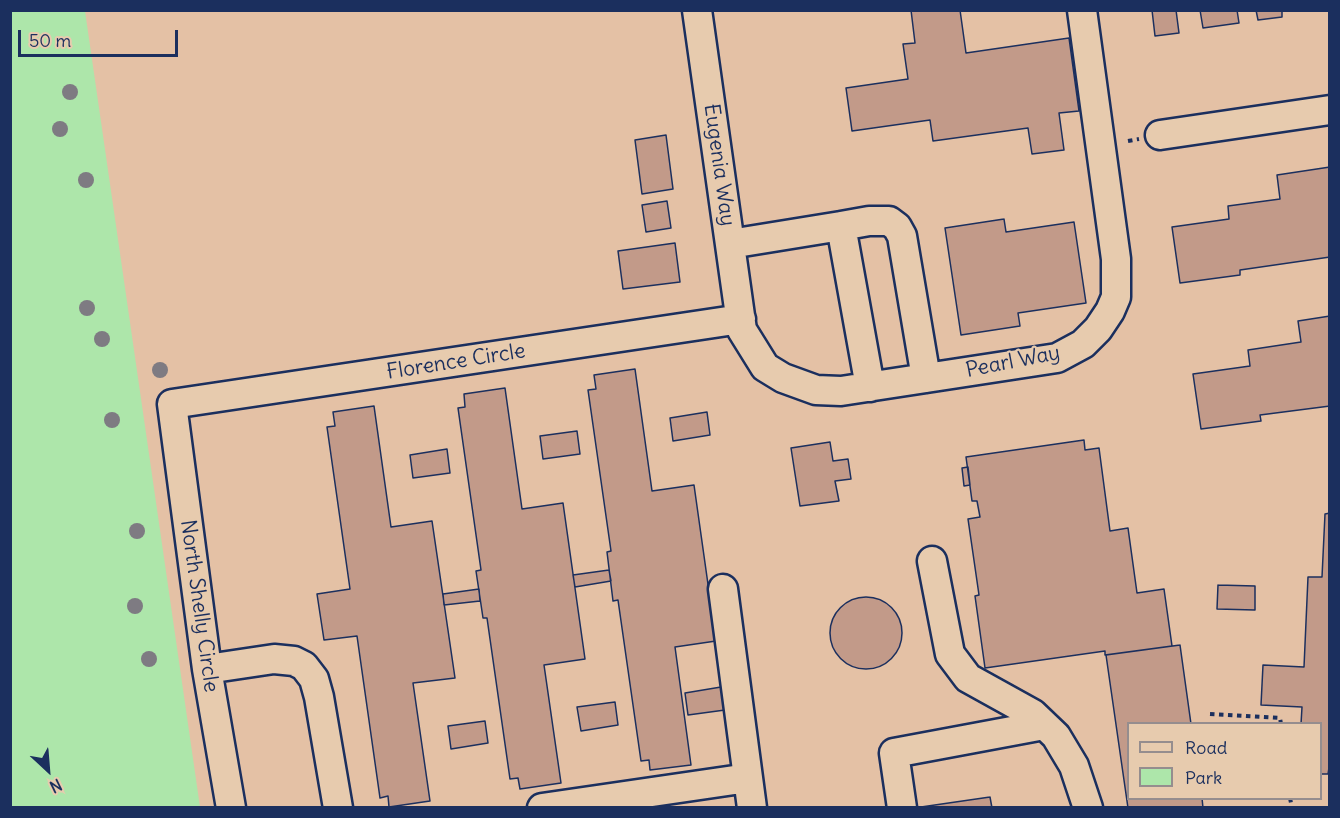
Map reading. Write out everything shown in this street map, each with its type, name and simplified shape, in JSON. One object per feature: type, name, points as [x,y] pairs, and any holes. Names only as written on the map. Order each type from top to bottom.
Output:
[{"type":"street","name":"Eugenia Way","points":[[697,10],[741,319]]},
{"type":"street","name":"Pearl Way","points":[[741,319],[742,330],[765,367],[783,378],[816,390],[841,391],[1057,358],[1083,344],[1098,329],[1116,297],[1116,259],[1082,10]]},
{"type":"street","points":[[1160,135],[1329,110]]},
{"type":"street","points":[[730,244],[869,221],[889,221],[897,227],[902,236],[926,378]]},
{"type":"street","points":[[841,226],[870,387]]},
{"type":"street","name":"Florence Circle","points":[[172,404],[741,319]]},
{"type":"street","name":"North Shelly Circle","points":[[172,404],[207,669],[231,807]]},
{"type":"street","points":[[932,561],[951,654],[968,678],[1033,714],[1056,736],[1074,766],[1088,807]]},
{"type":"street","points":[[723,589],[752,807]]},
{"type":"street","points":[[207,669],[274,658],[294,661],[304,666],[314,679],[319,697],[338,807]]},
{"type":"street","points":[[902,807],[894,753],[1044,725]]},
{"type":"street","points":[[542,807],[748,778]]},
{"type":"path","points":[[1210,714],[1280,718],[1281,722]]},
{"type":"green space","points":[[10,11],[85,11],[200,807],[11,807]]},
{"type":"building","points":[[911,10],[960,10],[966,53],[1069,38],[1079,111],[1059,113],[1064,150],[1032,154],[1028,128],[933,141],[930,120],[852,131],[846,88],[908,79],[903,44],[915,43]]},
{"type":"building","points":[[1152,10],[1176,10],[1179,33],[1155,36]]},
{"type":"building","points":[[1200,10],[1237,10],[1239,23],[1203,28]]},
{"type":"building","points":[[1256,10],[1282,10],[1282,17],[1258,20]]},
{"type":"building","points":[[666,135],[673,189],[642,194],[635,140]]},
{"type":"building","points":[[1330,167],[1330,257],[1240,270],[1240,275],[1180,283],[1172,227],[1229,219],[1228,206],[1280,199],[1277,175]]},
{"type":"building","points":[[667,201],[671,228],[646,232],[642,205]]},
{"type":"building","points":[[1004,219],[1006,232],[1074,222],[1086,303],[1018,313],[1020,326],[961,335],[945,228]]},
{"type":"building","points":[[675,243],[680,282],[623,289],[618,251]]},
{"type":"building","points":[[1330,316],[1330,406],[1260,415],[1261,421],[1201,429],[1193,374],[1250,366],[1248,350],[1301,342],[1298,321]]},
{"type":"building","points":[[635,369],[652,491],[694,485],[716,641],[675,647],[691,765],[650,770],[649,760],[641,761],[618,600],[613,601],[607,552],[611,551],[588,390],[596,389],[594,375]]},
{"type":"building","points":[[505,388],[522,509],[563,503],[585,659],[544,665],[561,783],[520,789],[518,778],[510,779],[487,618],[483,618],[476,571],[481,570],[458,408],[465,407],[464,394]]},
{"type":"building","points":[[374,406],[391,527],[432,521],[455,678],[413,683],[430,801],[389,807],[388,796],[380,798],[357,636],[324,640],[317,594],[350,589],[327,427],[335,426],[333,412]]},
{"type":"building","points":[[707,412],[710,435],[673,441],[670,418]]},
{"type":"building","points":[[577,431],[580,454],[543,459],[540,436]]},
{"type":"building","points":[[1084,440],[1085,450],[1099,448],[1110,531],[1128,528],[1137,593],[1164,589],[1172,646],[1105,655],[1105,651],[985,668],[975,596],[979,595],[968,519],[980,517],[977,501],[972,501],[966,457]]},
{"type":"building","points":[[830,442],[833,461],[848,459],[851,479],[835,481],[839,501],[800,506],[791,448]]},
{"type":"building","points":[[447,449],[450,473],[413,478],[410,455]]},
{"type":"building","points":[[968,467],[970,485],[964,486],[962,468]]},
{"type":"building","points":[[1330,513],[1330,761],[1328,774],[1322,774],[1322,722],[1301,722],[1302,707],[1261,705],[1263,665],[1304,667],[1308,577],[1322,577],[1325,514]]},
{"type":"building","points":[[609,570],[611,581],[575,587],[573,575]]},
{"type":"building","points":[[1218,585],[1255,586],[1255,610],[1217,609]]},
{"type":"building","points":[[479,589],[480,601],[444,605],[443,594]]},
{"type":"building","points":[[866,597],[886,603],[896,613],[902,633],[896,653],[886,663],[866,669],[846,663],[836,653],[830,633],[836,613],[846,603]]},
{"type":"building","points":[[1180,645],[1191,722],[1127,722],[1127,800],[1202,800],[1203,808],[1128,808],[1106,655]]},
{"type":"building","points":[[721,687],[725,710],[688,715],[685,693]]},
{"type":"building","points":[[615,702],[618,725],[581,731],[577,707]]},
{"type":"building","points":[[485,721],[488,743],[451,749],[448,726]]},
{"type":"building","points":[[990,797],[992,808],[921,808],[921,807]]}]
